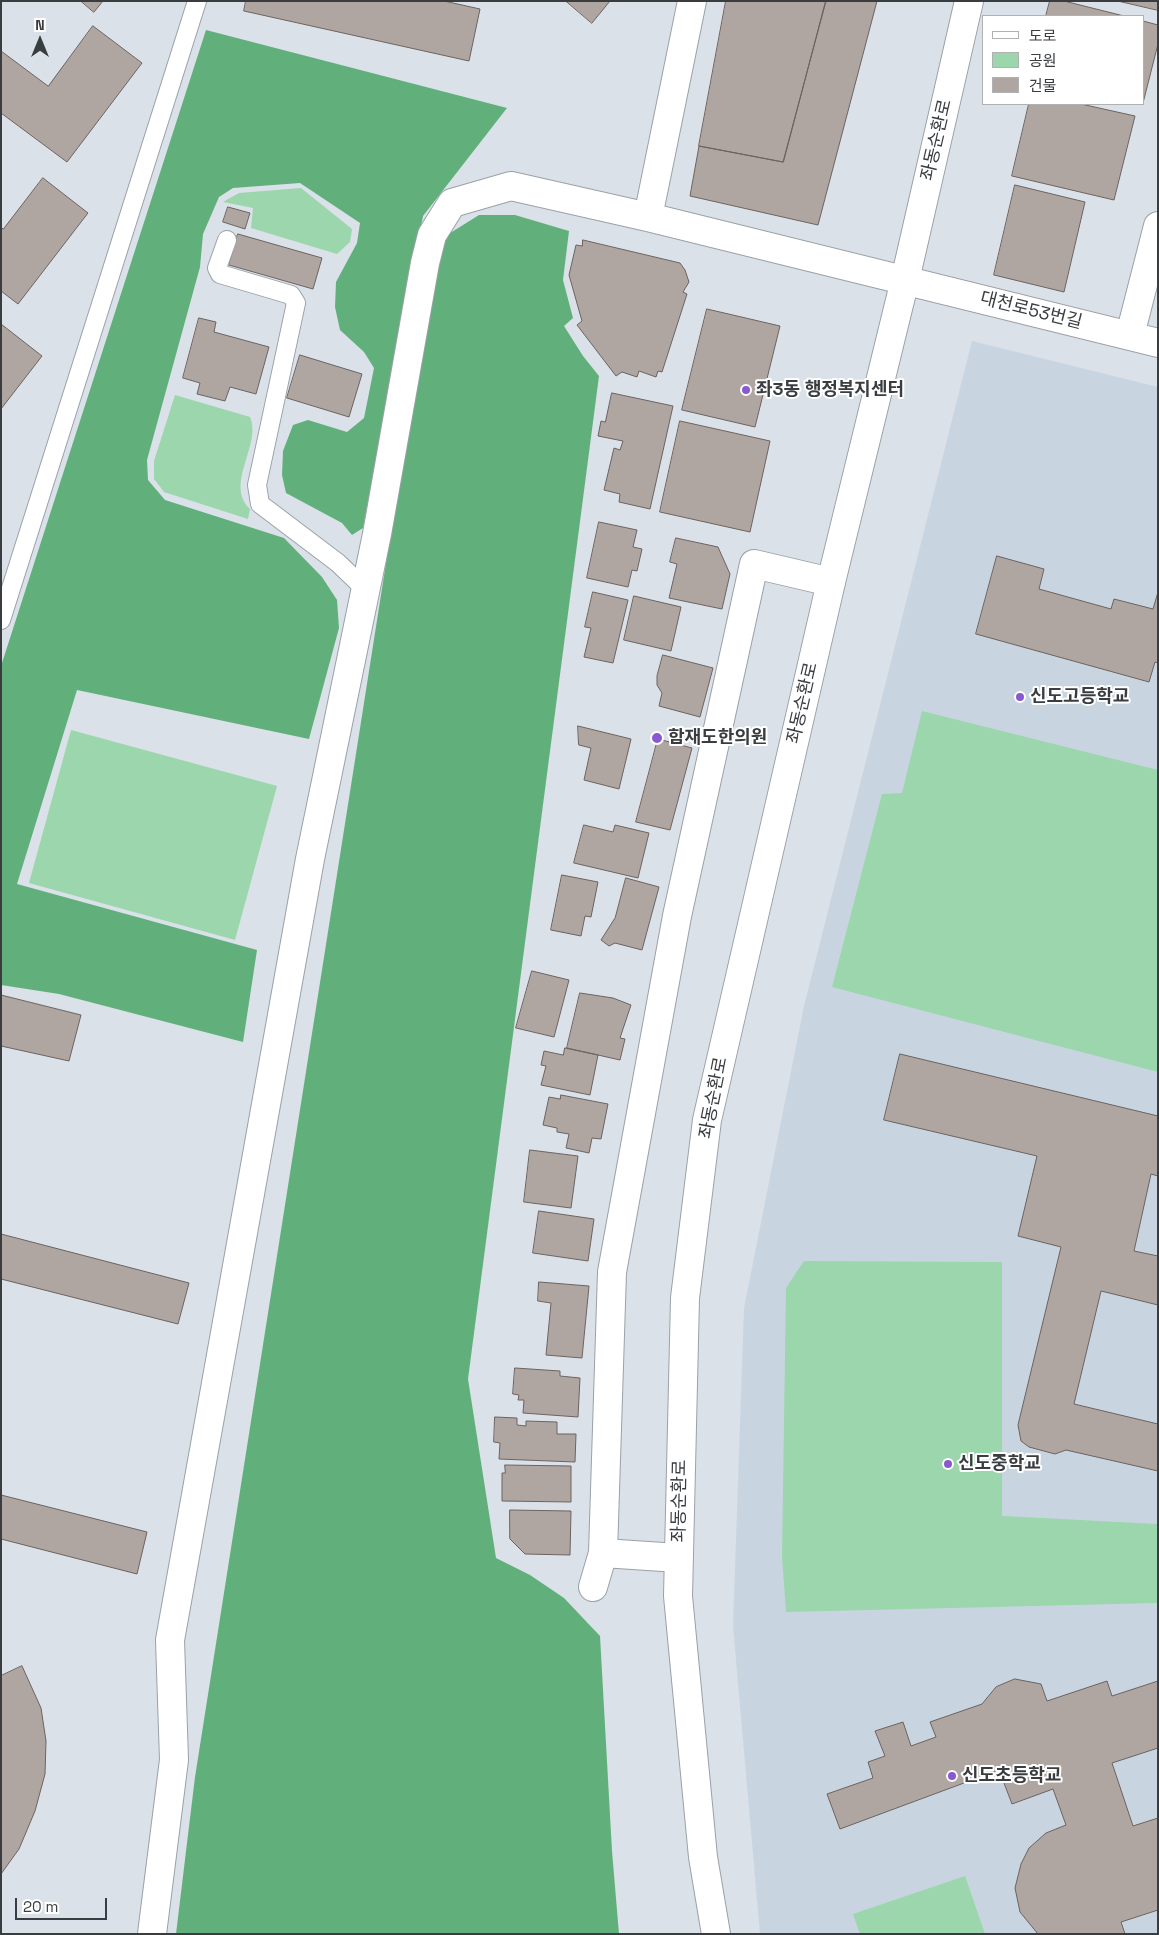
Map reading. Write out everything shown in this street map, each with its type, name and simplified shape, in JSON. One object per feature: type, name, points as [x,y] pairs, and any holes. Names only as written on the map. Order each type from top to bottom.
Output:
[{"type":"street","points":[[648,217],[692,1]]},
{"type":"street","name":"좌동순환로","points":[[716,1934],[703,1857],[678,1596],[685,1298],[707,1120],[831,582],[905,280],[968,1]]},
{"type":"street","points":[[152,1934],[174,1760],[170,1640],[310,859],[366,590],[425,263],[432,236],[452,203],[511,186],[648,217],[905,280]]},
{"type":"street","points":[[1130,335],[1158,226]]},
{"type":"street","name":"대천로53번길","points":[[905,280],[1158,343]]},
{"type":"street","points":[[592,1587],[603,1553],[612,1272],[677,916],[754,564],[831,582]]},
{"type":"street","points":[[603,1553],[678,1558]]},
{"type":"lane","points":[[1,620],[198,1]]},
{"type":"lane","points":[[227,240],[216,268],[220,274],[291,295],[296,303],[257,485],[260,504],[338,563],[366,590]]},
{"type":"shaded area","points":[[972,341],[1158,387],[1158,1934],[760,1934],[733,1626],[744,1308],[804,1006]]},
{"type":"green space","points":[[206,30],[507,108],[423,216],[363,528],[352,535],[342,523],[286,493],[282,475],[283,451],[293,425],[308,420],[347,432],[364,418],[374,368],[364,352],[340,330],[335,307],[336,282],[357,243],[360,223],[300,183],[233,188],[219,197],[203,234],[200,267],[147,460],[148,480],[165,500],[284,538],[322,577],[337,600],[339,628],[309,739],[77,690],[17,884],[257,950],[243,1042],[59,994],[1,985],[1,666]]},
{"type":"green space","points":[[301,188],[352,229],[350,242],[337,254],[251,228],[253,208],[223,202],[239,193]]},
{"type":"green space","points":[[479,215],[515,215],[569,231],[563,280],[573,318],[564,326],[583,356],[599,376],[468,1379],[496,1558],[530,1575],[564,1598],[600,1636],[612,1851],[619,1934],[176,1934],[195,1777],[431,277],[447,235]]},
{"type":"green space","points":[[175,395],[250,417],[252,428],[251,440],[241,488],[243,499],[250,509],[248,519],[164,492],[154,479],[154,461]]},
{"type":"green space","points":[[922,711],[1158,770],[1158,1072],[832,987],[882,794],[902,793]]},
{"type":"green space","points":[[71,730],[277,786],[235,940],[29,883]]},
{"type":"green space","points":[[804,1261],[1002,1262],[1002,1516],[1158,1524],[1158,1603],[786,1612],[782,1556],[786,1288]]},
{"type":"green space","points":[[965,1876],[985,1934],[860,1934],[853,1914]]},
{"type":"building","points":[[81,1],[103,1],[94,12]]},
{"type":"building","points":[[246,1],[444,1],[480,9],[469,61],[244,11]]},
{"type":"building","points":[[566,1],[610,1],[592,23]]},
{"type":"building","points":[[726,1],[826,1],[783,162],[699,146]]},
{"type":"building","points":[[826,1],[877,1],[818,225],[690,196],[699,146],[783,162]]},
{"type":"building","points":[[1050,1],[1064,1],[1120,15],[1046,15]]},
{"type":"building","points":[[1118,1],[1158,1],[1158,10]]},
{"type":"building","points":[[1144,21],[1158,25],[1158,44],[1144,99]]},
{"type":"building","points":[[93,26],[142,63],[67,162],[1,113],[1,51],[48,86]]},
{"type":"building","points":[[1029,105],[1086,105],[1135,116],[1114,200],[1012,176]]},
{"type":"building","points":[[43,178],[88,213],[18,304],[1,291],[1,227],[3,229]]},
{"type":"building","points":[[1015,185],[1085,202],[1064,292],[994,275]]},
{"type":"building","points":[[228,207],[250,213],[245,229],[223,222]]},
{"type":"building","points":[[238,234],[322,258],[313,289],[229,265]]},
{"type":"building","points":[[583,240],[680,263],[685,270],[689,282],[683,292],[687,294],[662,372],[658,371],[656,377],[639,371],[637,377],[622,372],[616,376],[577,325],[582,321],[569,275],[576,245],[582,246]]},
{"type":"building","points":[[707,309],[780,326],[755,427],[682,410]]},
{"type":"building","points":[[199,318],[216,322],[214,332],[269,347],[256,394],[230,387],[225,401],[197,394],[200,383],[183,378]]},
{"type":"building","points":[[1,324],[42,356],[1,409]]},
{"type":"building","points":[[300,355],[362,374],[349,417],[287,398]]},
{"type":"building","points":[[612,393],[673,406],[650,509],[619,502],[620,494],[604,490],[614,448],[620,450],[623,441],[598,436],[601,421],[605,422]]},
{"type":"building","points":[[680,421],[770,441],[750,532],[660,512]]},
{"type":"building","points":[[599,522],[637,530],[633,547],[642,549],[637,571],[632,570],[628,587],[587,578]]},
{"type":"building","points":[[676,538],[718,547],[730,574],[722,609],[669,598],[677,564],[670,562]]},
{"type":"building","points":[[997,556],[1044,569],[1039,589],[1111,609],[1114,599],[1153,609],[1158,592],[1158,663],[1155,662],[1149,682],[976,634]]},
{"type":"building","points":[[593,592],[628,600],[613,663],[584,657],[591,628],[585,627]]},
{"type":"building","points":[[634,596],[681,607],[671,651],[624,640]]},
{"type":"building","points":[[663,655],[713,668],[700,717],[659,706],[662,693],[657,685],[657,676]]},
{"type":"building","points":[[578,726],[631,739],[619,789],[584,780],[591,748],[579,745]]},
{"type":"building","points":[[658,739],[692,748],[670,830],[636,822]]},
{"type":"building","points":[[584,825],[613,832],[615,825],[649,833],[638,878],[574,863]]},
{"type":"building","points":[[562,875],[598,882],[591,917],[585,916],[581,936],[551,930]]},
{"type":"building","points":[[626,878],[659,887],[642,950],[615,943],[609,946],[601,940],[615,918]]},
{"type":"building","points":[[532,971],[569,980],[554,1037],[516,1028]]},
{"type":"building","points":[[580,993],[613,998],[631,1005],[620,1038],[625,1039],[620,1060],[567,1048]]},
{"type":"building","points":[[1,995],[81,1015],[69,1061],[1,1046]]},
{"type":"building","points":[[565,1048],[598,1055],[590,1095],[541,1085],[546,1066],[541,1065],[544,1051],[563,1055]]},
{"type":"building","points":[[900,1054],[1158,1116],[1158,1176],[1151,1174],[1134,1251],[1158,1256],[1158,1305],[1101,1291],[1074,1404],[1158,1424],[1158,1471],[1066,1450],[1055,1454],[1029,1447],[1021,1441],[1018,1425],[1061,1247],[1018,1236],[1037,1156],[884,1120]]},
{"type":"building","points":[[561,1095],[608,1104],[601,1139],[592,1138],[589,1153],[566,1148],[569,1134],[557,1132],[557,1128],[543,1125],[549,1097],[560,1099]]},
{"type":"building","points":[[530,1150],[578,1156],[571,1208],[524,1202]]},
{"type":"building","points":[[539,1211],[594,1219],[588,1261],[533,1253]]},
{"type":"building","points":[[1,1234],[189,1283],[178,1324],[1,1279]]},
{"type":"building","points":[[539,1282],[589,1286],[582,1358],[546,1355],[551,1303],[538,1301]]},
{"type":"building","points":[[515,1368],[560,1371],[560,1376],[580,1378],[578,1417],[523,1413],[524,1400],[518,1400],[519,1395],[513,1394]]},
{"type":"building","points":[[495,1417],[517,1418],[517,1425],[526,1426],[526,1421],[557,1422],[557,1434],[576,1434],[575,1462],[499,1459],[500,1443],[494,1442]]},
{"type":"building","points":[[505,1465],[571,1466],[571,1502],[502,1501],[502,1473],[505,1473]]},
{"type":"building","points":[[1,1495],[147,1532],[137,1574],[1,1539]]},
{"type":"building","points":[[510,1510],[571,1511],[570,1555],[525,1554],[510,1539]]},
{"type":"building","points":[[22,1666],[41,1708],[46,1741],[45,1774],[35,1811],[19,1849],[1,1874],[1,1676]]},
{"type":"building","points":[[1015,1679],[1041,1684],[1047,1701],[1107,1681],[1112,1696],[1158,1681],[1158,1748],[1112,1763],[1133,1826],[1158,1818],[1158,1910],[1121,1922],[1125,1934],[1038,1934],[1020,1912],[1015,1888],[1021,1864],[1029,1848],[1046,1833],[1066,1825],[1053,1789],[1012,1804],[999,1770],[840,1829],[827,1794],[873,1778],[868,1762],[885,1756],[875,1731],[903,1722],[911,1746],[936,1737],[930,1722],[982,1704],[996,1687]]},
{"type":"place","name":"좌3동 행정복지센터","points":[[746,390]]},
{"type":"place","name":"신도고등학교","points":[[1020,697]]},
{"type":"place","name":"함재도한의원","points":[[657,738]]},
{"type":"place","name":"신도중학교","points":[[948,1464]]},
{"type":"place","name":"신도초등학교","points":[[952,1776]]}]
